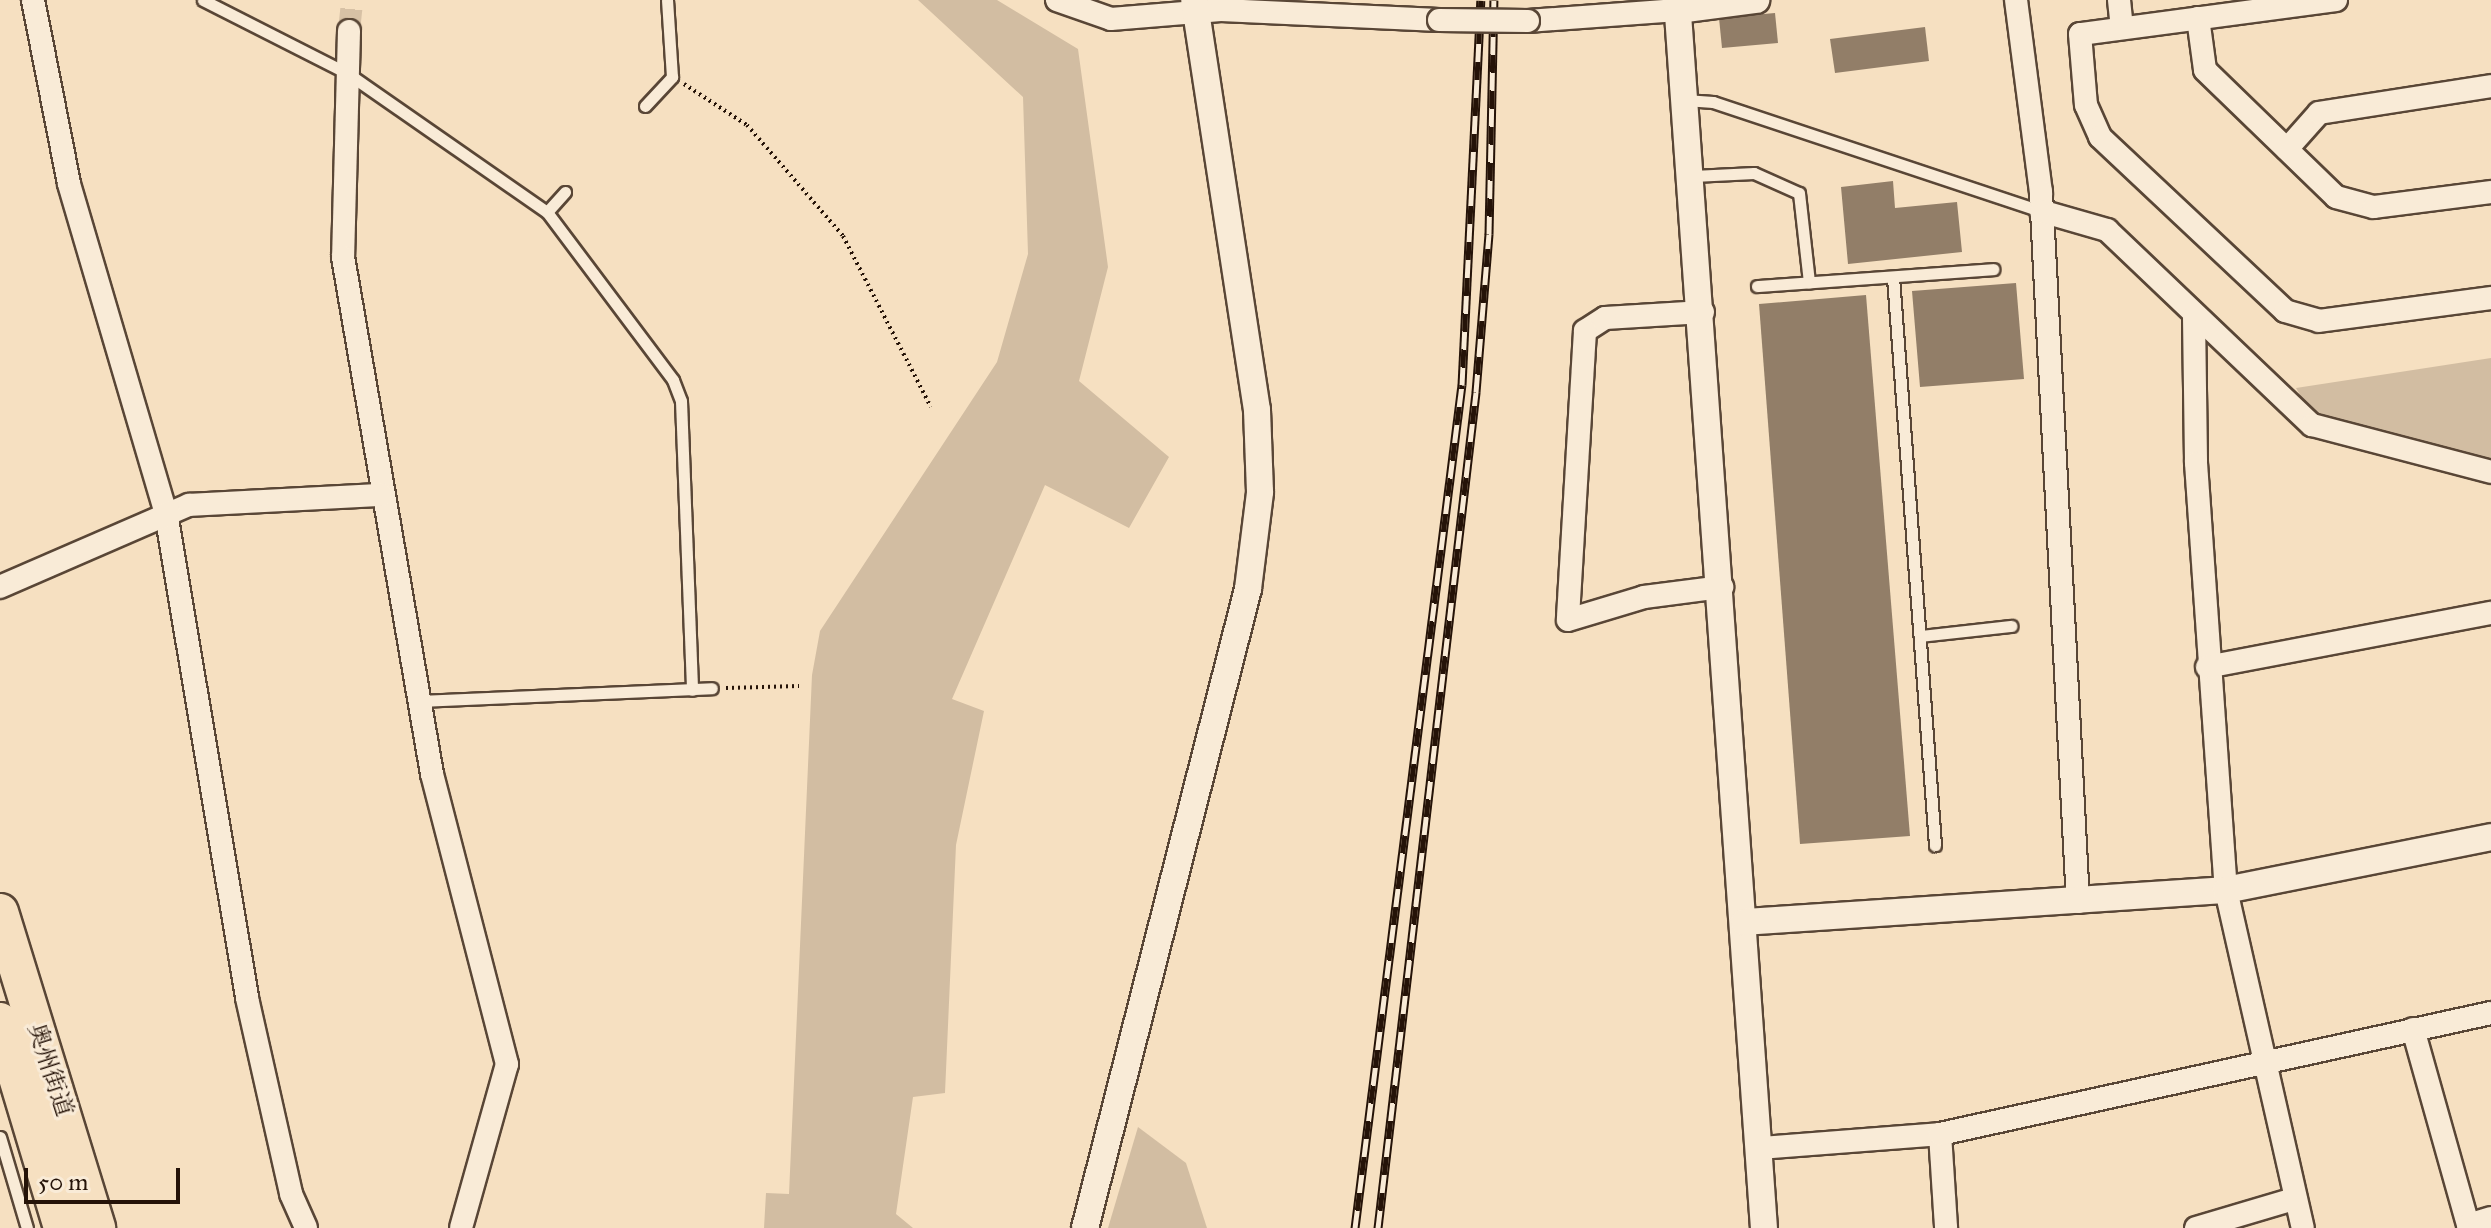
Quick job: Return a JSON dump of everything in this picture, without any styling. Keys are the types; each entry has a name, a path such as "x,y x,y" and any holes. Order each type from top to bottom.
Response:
{"highway":[{"name":"奥州街道","path":"0,912 97,1228"},
{"name":"奥州街道","path":"0,1021 62,1228"}],"street":[{"path":"33,0 69,184 166,513 247,998 291,1194 306,1228"},
{"path":"1057,0 1111,19 1195,6 1439,20 1528,21 1756,0"},
{"path":"2016,0 2041,211 2078,902"},
{"path":"2119,0 2122,28"},
{"path":"2336,0 2080,34 2086,105 2100,137 2285,311 2319,321 2491,298"},
{"path":"1678,5 1703,312 1764,1228"},
{"path":"1085,1228 1248,589 1260,492 1257,410 1195,6"},
{"path":"2198,18 2205,70 2336,197 2374,207 2491,192"},
{"path":"349,31 340,226 418,701 507,1064 461,1228"},
{"path":"2287,149 2319,113 2491,86"},
{"path":"2041,211 2107,230 2194,317 2312,425 2491,472"},
{"path":"1703,312 1605,318 1585,331 1568,620 1644,597 1722,587"},
{"path":"2194,317 2207,667 2226,890 2262,1060 2303,1228"},
{"path":"0,587 189,505 382,495"},
{"path":"2207,667 2491,613"},
{"path":"1744,922 2226,890 2491,837"},
{"path":"1760,1148 1940,1134 2262,1060 2491,1013"},
{"path":"2413,1029 2468,1227 2491,1218"},
{"path":"1940,1134 1946,1228"},
{"path":"2196,1228 2294,1199"}],"lane":[{"path":"203,0 347,73 547,212 673,380 681,401 692,690"},
{"path":"645,106 672,77 667,0"},
{"path":"1685,100 1713,102 2041,211"},
{"path":"1693,176 1754,173 1799,193 1809,282"},
{"path":"547,212 565,192"},
{"path":"1757,286 1993,269"},
{"path":"1893,277 1935,845"},
{"path":"1920,636 2011,626"},
{"path":"418,701 712,688"},
{"path":"0,1137 27,1228"}],"path":[{"path":"672,77 747,125 797,177 843,236 931,407"},
{"path":"712,688 799,686"}],"shaded area":[{"path":"918,0 997,0 1078,49 1108,267 1079,381 1169,457 1129,528 1045,485 952,699 984,711 956,845 945,1093 913,1097 896,1214 913,1228 764,1228 766,1193 789,1194 812,675 820,631 997,362 1028,254 1023,97"},
{"path":"2491,358 2491,461 2393,439 2308,409 2296,388"},
{"path":"1138,1127 1186,1163 1207,1228 1108,1228"}],"building":[{"path":"1775,13 1778,43 1722,48 1719,18"},
{"path":"1925,27 1929,61 1835,73 1830,39"},
{"path":"1893,181 1895,208 1957,202 1962,252 1848,264 1841,187"},
{"path":"2016,283 2024,379 1920,387 1912,291"},
{"path":"1866,295 1910,836 1800,844 1759,304"}],"tunnel":[{"path":"349,31 352,0"}],"railway":[{"path":"1355,1228 1462,385 1481,0"},
{"path":"1378,1228 1476,392 1489,234 1494,0"}]}
